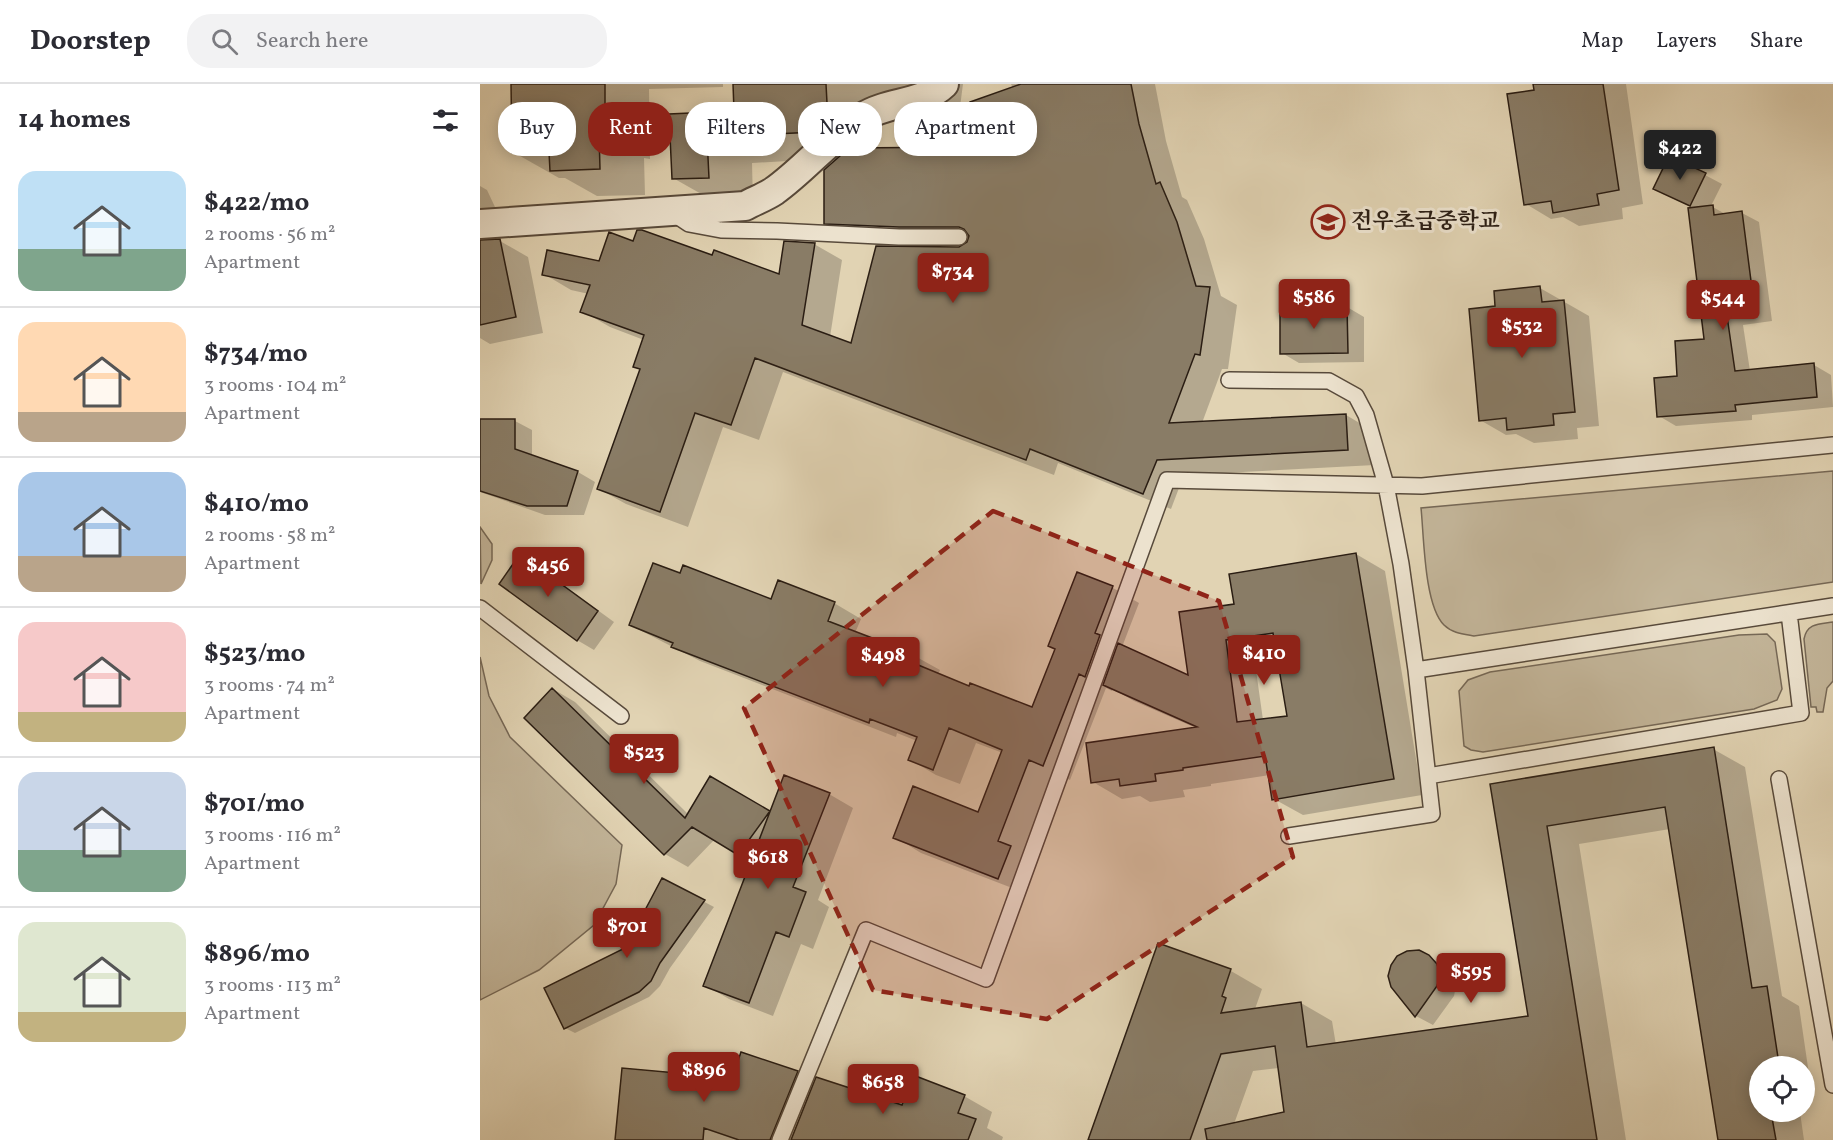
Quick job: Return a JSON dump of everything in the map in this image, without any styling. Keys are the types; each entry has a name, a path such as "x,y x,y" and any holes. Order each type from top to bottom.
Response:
{"street":[{"path":"480,224 745,206 773,192 813,156 864,116 926,96 944,84"}],"lane":[{"path":"668,211 689,224 721,231 959,237"},
{"path":"1228,380 1329,381 1356,396 1366,415 1386,485 1401,564 1416,670 1432,814 1289,836"},
{"path":"780,1140 866,930 986,979 1167,480 1422,486 1833,445"},
{"path":"1416,670 1833,606"},
{"path":"480,608 621,716"},
{"path":"1428,776 1801,713 1789,613"},
{"path":"1779,779 1833,1085"}],"highlighted area":[{"path":"993,511 1219,601 1293,857 1047,1019 873,990 744,708"}],"shaded area":[{"path":"1833,471 1833,582 1474,636 1447,628 1437,615 1432,602 1426,570 1421,508"},
{"path":"480,527 492,544 492,560 481,584"},
{"path":"1833,622 1833,681 1827,688 1823,712 1817,712 1816,707 1811,707 1804,639 1811,627"},
{"path":"1767,634 1775,642 1782,689 1777,700 1754,709 1483,752 1464,746 1459,691 1468,680 1490,672 1739,635"},
{"path":"480,657 489,696 510,737 622,845 616,884 594,925 539,970 480,1000"}],"building":[{"path":"511,84 605,84 605,102 588,102 588,156 600,156 600,169 550,171 549,156 576,156 576,102 511,102"},
{"path":"733,84 826,84 827,102 798,102 798,133 786,133 786,102 734,102"},
{"path":"1021,84 1131,84 1139,124 1156,184 1160,182 1177,222 1196,286 1210,287 1200,355 1195,354 1169,423 1346,414 1348,450 1157,460 1143,494 1030,449 1026,460 755,358 731,425 695,413 660,512 597,489 640,369 633,367 644,335 580,312 590,285 542,275 547,250 599,261 609,232 633,241 637,230 642,230 712,255 714,250 779,274 784,241 815,243 802,325 851,343 876,246 959,247 967,242 969,236 964,229 959,227 824,224 824,170 840,156 882,156 882,148 894,148 894,156 1037,156 1037,102 970,102"},
{"path":"1533,84 1603,84 1619,190 1597,194 1599,205 1553,213 1551,201 1524,205 1507,94 1534,90"},
{"path":"685,113 685,156 708,156 709,178 672,179 673,114"},
{"path":"1669,156 1706,173 1690,206 1653,189"},
{"path":"1713,205 1714,215 1742,211 1755,312 1727,316 1735,371 1814,363 1817,397 1735,405 1736,411 1657,417 1654,378 1677,376 1675,341 1704,339 1688,208"},
{"path":"500,239 516,317 480,325 480,240"},
{"path":"1540,286 1542,302 1564,300 1575,412 1553,414 1554,425 1507,430 1506,418 1479,421 1469,309 1495,306 1494,291"},
{"path":"1280,306 1347,306 1348,353 1280,354"},
{"path":"480,419 515,419 515,449 578,471 567,506 527,506 480,491"},
{"path":"1356,553 1394,779 1272,800 1265,756 1155,774 1156,781 1120,786 1119,779 1091,783 1086,743 1197,727 1103,685 1118,643 1188,675 1179,612 1234,604 1229,574","holes":["1273,633 1287,716 1237,722 1226,640"]},
{"path":"520,554 598,611 577,641 499,584"},
{"path":"653,563 680,573 683,565 771,599 778,580 835,602 828,621 914,654 911,662 969,686 970,683 1032,707 1055,649 1048,646 1077,572 1113,586 1095,633 1100,635 1085,677 1079,674 1043,766 1029,760 998,841 1011,846 998,879 893,838 913,786 978,812 1002,750 949,728 933,770 908,760 917,737 870,719 869,723 671,647 673,643 629,625"},
{"path":"552,688 685,818 710,776 770,811 738,855 692,827 664,855 524,718"},
{"path":"1714,747 1752,988 1767,986 1778,1056 1749,1056 1749,1122 1773,1122 1776,1140 1718,1140 1665,807 1547,826 1597,1140 1207,1140 1205,1129 1284,1112 1275,1046 1221,1054 1190,1140 1088,1140 1158,943 1231,969 1222,996 1226,998 1221,1013 1301,1002 1307,1047 1528,1016 1490,784"},
{"path":"784,775 830,793 793,887 806,892 789,937 776,932 749,1003 703,986"},
{"path":"662,878 705,900 660,963 651,981 639,992 564,1029 544,988 625,948"},
{"path":"1419,950 1429,955 1437,964 1440,975 1437,986 1415,1017 1391,987 1388,976 1397,956 1407,951"},
{"path":"741,1052 798,1071 770,1140 739,1140 704,1128 703,1140 615,1140 622,1068 732,1078"},
{"path":"913,1075 965,1095 958,1113 976,1119 968,1140 791,1140 816,1077 902,1105"}],"place":[{"name":"전우초급중학교","path":"1328,222"}]}
